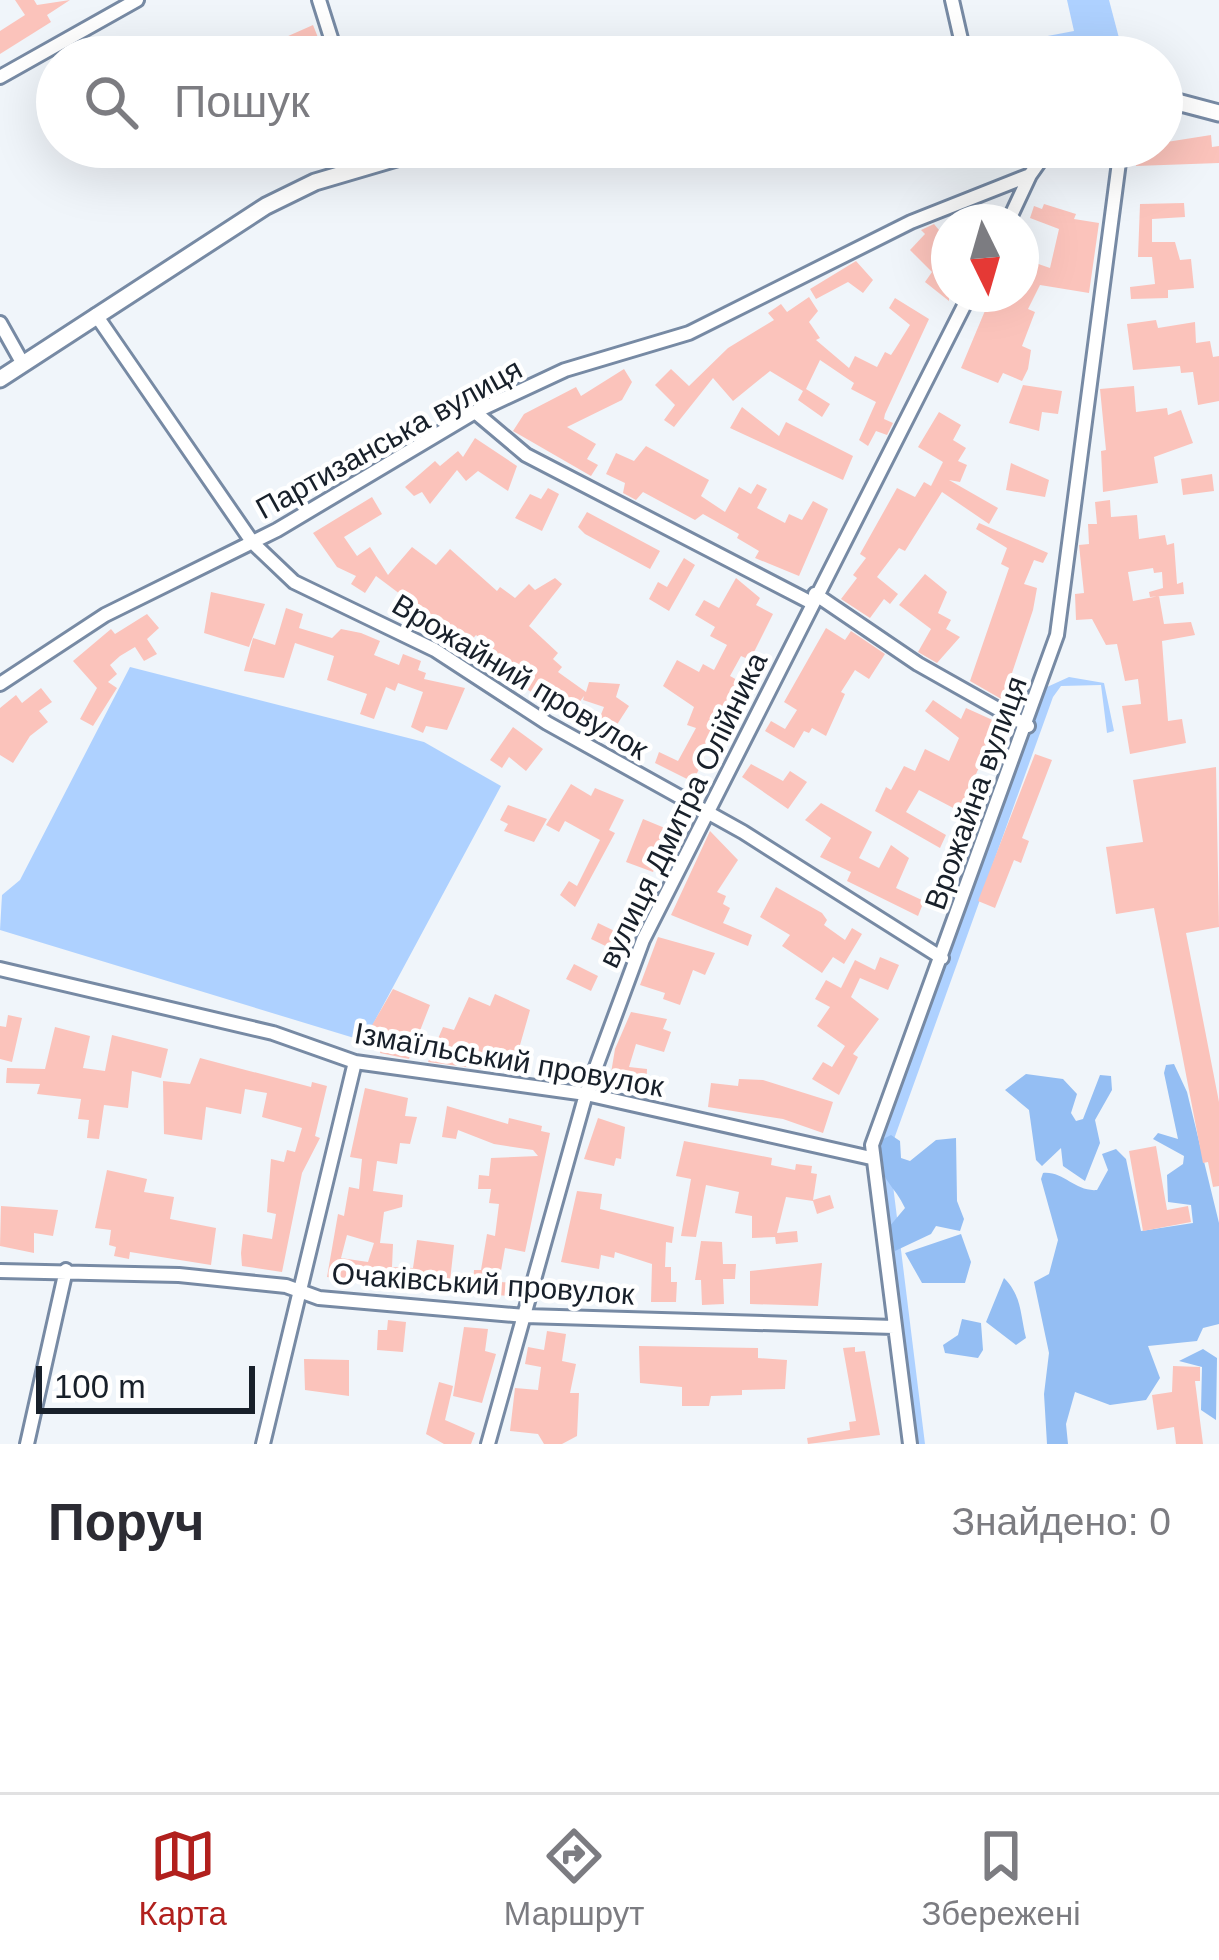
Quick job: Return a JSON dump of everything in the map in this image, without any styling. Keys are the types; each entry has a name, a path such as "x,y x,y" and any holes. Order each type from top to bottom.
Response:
{"street":[{"path":"73,36 137,0"},
{"path":"320,0 331,36"},
{"path":"952,0 960,36"},
{"path":"0,77 36,57"},
{"path":"1183,104 1219,113"},
{"path":"0,380 266,206 315,182 360,168"},
{"name":"Партизанська вулиця","path":"0,683 149,590 253,543 475,412 565,370 689,333 910,222 1030,175 1035,168"},
{"name":"Врожайна вулиця","path":"910,1444 871,1158 1057,634 1118,168"},
{"path":"1016,204 1030,175"},
{"name":"вулиця Дмитра Олійника","path":"488,1444 586,1094 643,940 704,811 961,312"},
{"name":"Врожайний провулок","path":"96,315 253,543 294,582 435,650 547,723 704,811 942,958"},
{"path":"0,323 23,364"},
{"path":"475,412 526,455 812,598 1028,726"},
{"name":"Ізмаїльський провулок","path":"0,969 247,1026 355,1062 586,1094 871,1158"},
{"path":"263,1444 355,1062"},
{"path":"27,1444 66,1270"},
{"name":"Очаківський провулок","path":"0,1271 178,1275 302,1291 319,1298 525,1316 894,1327"}],"shaded area":[{"path":"1067,0 1109,0 1118,36 1048,36 1074,31"},
{"path":"130,667 424,742 501,786 364,1041 0,930 2,895 20,880"},
{"path":"1069,677 1104,683 1114,731 1107,733 1101,685 1061,686 1053,697 889,1153 925,1444 916,1444 878,1147 1047,687"},
{"path":"1174,1064 1187,1092 1219,1223 1219,1324 1203,1328 1197,1341 1148,1346 1160,1378 1146,1400 1110,1405 1075,1392 1066,1424 1068,1444 1047,1444 1044,1394 1049,1353 1034,1282 1049,1274 1058,1240 1043,1173 1097,1190 1108,1170 1102,1154 1116,1149 1126,1159 1141,1231 1193,1223 1191,1205 1168,1202 1167,1175 1183,1164 1184,1156 1153,1139 1158,1133 1178,1139 1164,1073 1166,1065"},
{"path":"1026,1074 1063,1079 1077,1094 1071,1113 1076,1121 1083,1119 1100,1075 1111,1076 1112,1090 1095,1120 1100,1143 1085,1181 1063,1166 1061,1148 1042,1166 1036,1160 1029,1110 1005,1090"},
{"path":"891,1135 900,1141 901,1158 910,1161 936,1140 956,1138 957,1201 964,1219 960,1231 936,1226 931,1234 895,1251 889,1227 905,1208 882,1171 883,1139"},
{"path":"961,1234 971,1262 965,1283 922,1283 905,1253"},
{"path":"1004,1278 1017,1299 1026,1338 1016,1345 986,1322"},
{"path":"962,1319 981,1323 983,1350 978,1358 945,1353 943,1345 958,1335"},
{"path":"1203,1349 1217,1358 1216,1420 1201,1410 1202,1367 1179,1361"}],"building":[{"path":"15,0 34,0 37,5 70,0 47,15 51,22 0,54 0,31 25,15"},
{"path":"313,25 317,36 288,36"},
{"path":"1211,135 1212,147 1219,146 1219,163 1183,164 1183,139"},
{"path":"1184,203 1185,217 1152,219 1152,242 1175,242 1180,260 1191,259 1194,288 1168,290 1168,298 1131,299 1130,287 1155,284 1152,257 1138,257 1140,204"},
{"path":"1044,204 1076,214 1074,219 1099,223 1089,293 1039,287 1039,264 1050,268 1059,229 1039,221"},
{"path":"931,225 931,271 910,250 925,234 921,230"},
{"path":"856,261 873,280 863,293 848,282 816,299 810,289"},
{"path":"809,297 818,311 809,322 820,338 816,340 849,368 855,356 877,367 885,352 891,355 895,349 910,325 889,308 895,298 929,319 885,414 884,419 893,423 887,435 876,431 868,446 859,440 876,402 851,389 854,383 820,360 806,389 830,404 822,417 798,400 803,391 770,371 733,401 713,378 674,427 664,420 675,405 655,385 671,369 689,386 728,348 774,320 768,313 781,304 787,312"},
{"path":"984,312 1035,312 1022,346 1031,350 1022,381 1003,373 998,383 961,368"},
{"path":"1156,320 1158,328 1195,322 1196,343 1210,341 1213,357 1219,356 1219,401 1198,405 1193,372 1181,373 1180,366 1133,370 1127,324"},
{"path":"624,369 632,382 622,400 567,427 596,444 587,459 598,465 591,476 513,431 524,414 576,387 581,396"},
{"path":"1023,385 1062,391 1058,414 1042,412 1039,431 1009,423"},
{"path":"1134,386 1136,412 1167,408 1168,415 1181,410 1193,443 1154,457 1158,483 1103,492 1101,451 1106,450 1100,389"},
{"path":"742,407 779,436 786,422 853,456 843,480 730,428"},
{"path":"939,412 961,425 953,440 966,448 958,461 967,465 960,482 949,480 998,508 989,524 942,492 905,551 899,548 877,577 898,594 890,604 884,599 870,618 841,599 857,578 853,575 866,558 860,554 897,488 915,497 924,482 931,486 943,462 918,447"},
{"path":"475,438 517,466 508,491 478,471 466,481 457,470 430,504 422,492 414,496 405,487 435,461 440,466 458,451 463,457"},
{"path":"646,446 709,480 701,496 725,512 739,487 751,494 757,484 767,489 757,508 785,523 789,514 802,520 813,501 828,509 799,576 755,558 759,551 737,538 739,534 703,514 695,520 643,492 636,500 623,493 625,483 606,474 616,453 634,461"},
{"path":"1011,463 1049,480 1045,497 1006,490"},
{"path":"1212,474 1214,491 1183,495 1181,479"},
{"path":"548,488 559,494 542,531 515,518 530,494 541,499"},
{"path":"372,497 382,514 344,537 357,556 370,547 388,575 412,547 436,565 450,549 497,591 500,587 515,598 529,584 535,590 555,578 562,584 529,626 558,653 553,659 562,667 558,672 586,692 589,682 620,684 616,697 629,706 607,740 594,732 604,707 583,700 584,696 569,716 506,676 512,668 476,635 463,650 407,608 412,603 376,576 365,593 351,584 356,576 337,567 313,533"},
{"path":"1110,500 1111,517 1137,515 1139,539 1165,535 1167,545 1174,543 1177,584 1183,582 1184,594 1159,596 1164,624 1191,622 1195,635 1162,641 1168,721 1182,719 1186,743 1130,754 1122,706 1141,704 1138,679 1125,681 1117,644 1106,645 1092,619 1076,620 1075,594 1084,593 1079,545 1089,544 1088,524 1097,524 1095,502","holes":["1153,568 1154,573 1162,572 1163,588 1149,592 1150,597 1157,596 1133,601 1128,572"]},
{"path":"587,512 660,551 650,569 585,534 578,527"},
{"path":"979,523 1048,553 1043,563 1034,560 1024,584 1037,588 1003,700 970,681 1009,568 1001,564 1007,548 976,529"},
{"path":"684,558 695,565 669,611 649,599 658,582 667,587"},
{"path":"925,574 947,592 938,613 951,620 946,629 960,637 937,663 918,652 931,629 899,605"},
{"path":"736,578 760,598 756,605 773,614 750,660 741,656 730,676 739,681 693,782 655,763 659,752 678,761 696,728 687,725 694,707 663,686 677,660 699,672 703,664 714,670 727,645 710,636 715,627 695,615 704,600 719,608"},
{"path":"211,592 265,604 249,647 204,633"},
{"path":"286,608 303,614 299,628 332,638 341,629 361,633 380,641 374,655 399,665 403,654 421,661 418,670 426,673 424,679 465,688 447,730 426,726 423,733 411,727 423,692 398,683 395,691 386,687 374,719 360,714 367,694 327,680 334,656 295,643 284,678 244,671 253,638 275,645"},
{"path":"147,614 159,628 147,639 157,654 144,661 135,647 120,656 110,665 117,674 108,682 117,688 93,726 80,719 97,688 73,661 111,629 115,634"},
{"path":"826,628 845,640 851,631 885,654 869,679 855,670 841,692 845,694 826,736 812,728 809,733 804,731 794,748 765,731 771,721 785,729 797,710 784,702"},
{"path":"41,688 52,702 39,711 48,722 30,736 13,763 0,755 0,708 16,695 22,703"},
{"path":"933,700 961,719 966,708 997,722 984,750 993,754 988,764 982,761 959,811 919,790 906,812 946,835 940,848 875,811 886,787 891,790 904,766 915,771 925,749 949,761 959,738 925,711"},
{"path":"513,727 543,749 526,771 509,757 502,768 490,760"},
{"path":"1035,754 1052,760 1022,838 1029,841 1021,863 1014,860 995,908 978,901"},
{"path":"751,764 783,781 790,771 807,782 788,809 742,777"},
{"path":"1216,767 1219,927 1186,933 1219,1102 1219,1186 1213,1187 1208,1162 1203,1163 1154,908 1116,914 1106,847 1143,842 1133,780"},
{"path":"571,784 591,796 595,788 624,800 609,830 615,833 575,907 560,895 569,881 577,886 600,840 565,821 559,832 546,825"},
{"path":"821,803 872,832 859,858 879,868 891,845 909,858 896,888 924,901 918,916 847,881 851,872 820,857 831,838 805,820"},
{"path":"508,805 547,819 534,842 504,831 508,824 500,820"},
{"path":"643,819 672,831 653,872 626,862"},
{"path":"710,831 738,860 717,892 726,896 723,904 730,908 723,923 752,935 748,946 671,915"},
{"path":"776,887 822,913 827,920 824,925 845,940 852,928 862,934 844,964 833,957 822,973 782,946 790,935 760,917"},
{"path":"598,923 625,936 618,952 591,939"},
{"path":"658,937 715,953 705,975 693,970 680,1005 663,999 665,993 640,985"},
{"path":"880,957 899,965 888,990 860,978 851,997 879,1019 853,1054 858,1057 839,1095 812,1079 823,1062 832,1067 845,1046 817,1026 830,1007 815,999 826,980 841,988 855,960 875,970"},
{"path":"574,964 598,976 591,991 566,979"},
{"path":"393,989 430,1005 409,1059 380,1053 384,1033 371,1027"},
{"path":"495,994 530,1010 512,1073 428,1062 443,1027 454,1030 469,997 490,1006"},
{"path":"631,1012 667,1019 663,1029 671,1032 664,1052 636,1044 629,1067 647,1069 646,1088 609,1085 615,1049"},
{"path":"8,1015 22,1018 12,1062 0,1059 0,1026 6,1027"},
{"path":"55,1027 90,1036 83,1068 105,1071 112,1035 168,1049 161,1078 132,1071 128,1108 104,1105 99,1139 87,1138 89,1120 78,1119 81,1099 37,1094 40,1084 6,1083 7,1068 45,1069"},
{"path":"200,1058 311,1087 312,1082 327,1086 315,1136 320,1138 302,1173 282,1272 242,1266 243,1234 272,1239 276,1214 267,1212 271,1159 284,1162 287,1150 295,1152 302,1128 262,1117 267,1093 245,1089 241,1114 206,1107 202,1140 164,1134 163,1081 190,1084"},
{"path":"739,1079 763,1080 833,1102 823,1133 783,1119 708,1107 711,1083 738,1086"},
{"path":"365,1088 408,1098 405,1116 417,1117 410,1144 400,1143 397,1164 377,1161 373,1191 403,1195 402,1207 384,1212 380,1243 393,1244 392,1267 413,1268 417,1240 454,1245 449,1290 327,1277 338,1214 344,1216 349,1187 359,1189 362,1159 350,1157","holes":["347,1235 374,1243 368,1262 341,1258"]},
{"path":"447,1106 508,1124 509,1118 542,1126 541,1131 550,1133 525,1252 505,1248 499,1282 518,1283 516,1297 459,1291 460,1280 473,1282 474,1270 481,1270 487,1234 495,1236 499,1204 489,1203 491,1189 478,1189 479,1175 489,1176 491,1158 538,1156 533,1150 494,1144 458,1130 456,1139 442,1137"},
{"path":"598,1118 625,1127 621,1159 616,1158 614,1166 584,1159"},
{"path":"684,1141 772,1158 771,1165 795,1170 796,1164 812,1166 811,1173 817,1174 813,1200 830,1195 834,1208 817,1214 813,1201 786,1197 777,1233 797,1231 798,1242 776,1244 775,1237 752,1238 752,1216 735,1213 739,1192 706,1185 696,1237 681,1236 691,1179 676,1176"},
{"path":"1156,1146 1167,1210 1188,1206 1191,1222 1143,1231 1129,1151"},
{"path":"107,1170 147,1179 144,1192 174,1197 170,1219 216,1228 211,1265 130,1252 129,1259 114,1256 116,1247 109,1245 111,1230 95,1228"},
{"path":"577,1191 602,1194 600,1209 674,1227 672,1243 666,1242 665,1267 671,1267 671,1282 677,1282 676,1302 651,1302 652,1264 615,1252 614,1258 601,1255 599,1269 561,1262"},
{"path":"1,1206 58,1210 53,1236 34,1233 34,1253 0,1246"},
{"path":"701,1241 722,1242 723,1264 736,1264 735,1279 723,1279 724,1304 702,1305 701,1280 695,1280"},
{"path":"822,1263 818,1306 750,1304 750,1271"},
{"path":"555,1285 590,1291 587,1304 552,1298"},
{"path":"388,1320 406,1322 403,1352 377,1350 378,1330 387,1330"},
{"path":"464,1327 488,1329 485,1351 496,1354 482,1403 453,1396"},
{"path":"547,1331 566,1334 562,1361 576,1364 570,1393 579,1393 577,1436 562,1444 544,1444 538,1434 510,1431 515,1388 538,1390 541,1367 525,1364 528,1347 544,1350"},
{"path":"639,1346 758,1348 758,1358 787,1360 785,1389 742,1390 742,1395 711,1396 709,1406 682,1406 682,1387 640,1383"},
{"path":"855,1347 855,1352 865,1351 880,1435 808,1444 807,1438 850,1430 849,1422 856,1421 843,1348"},
{"path":"304,1359 349,1360 349,1396 305,1390"},
{"path":"1173,1366 1200,1367 1200,1381 1195,1381 1203,1444 1176,1444 1174,1427 1157,1430 1152,1395 1172,1392"},
{"path":"439,1382 453,1386 445,1420 475,1433 471,1444 444,1444 426,1434"}]}
